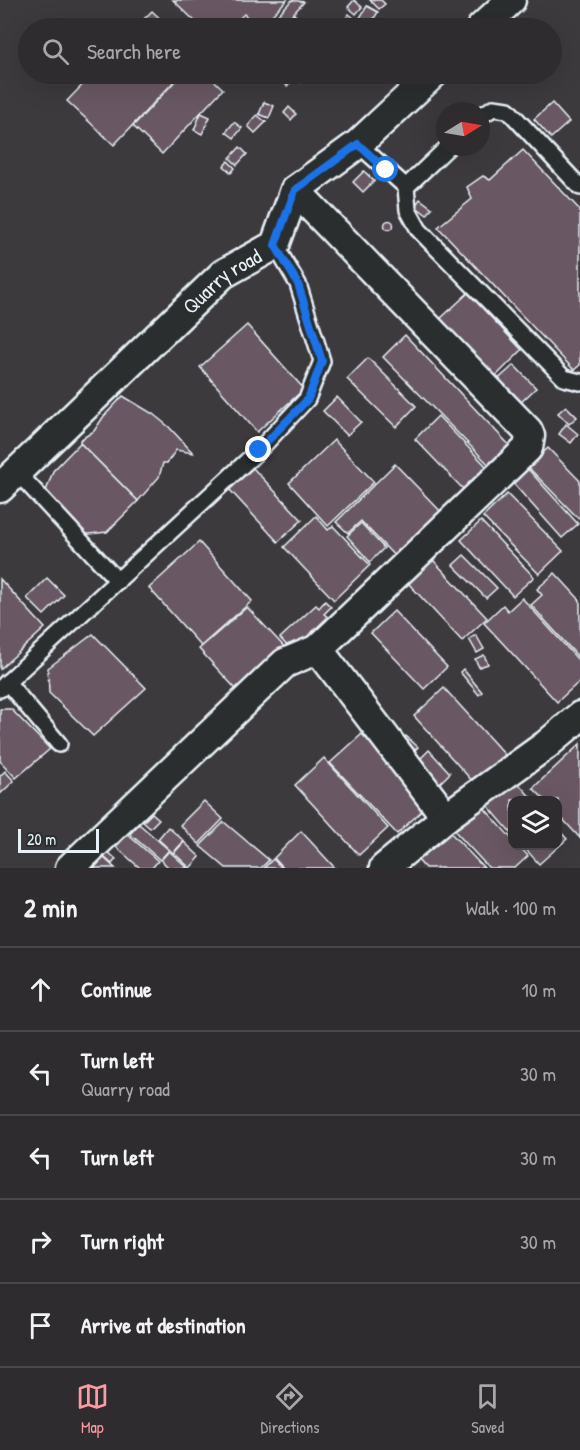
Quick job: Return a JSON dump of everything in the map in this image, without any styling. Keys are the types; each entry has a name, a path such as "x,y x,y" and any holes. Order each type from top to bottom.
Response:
{"street":[{"path":"492,18 512,0"},
{"path":"70,868 285,663 318,649 528,448 530,436 528,431 295,190 358,144 422,84"},
{"name":"Quarry road","path":"8,480 224,274 275,245 295,190"},
{"path":"318,649 446,817"},
{"path":"384,868 446,817 546,745 580,716"}],"lane":[{"path":"490,110 493,108 508,110 580,187"},
{"path":"358,144 406,187 408,210 419,230 564,378 580,382"},
{"path":"406,187 439,156"},
{"path":"58,744 4,685 259,450 308,399 322,361 298,284 275,245"},
{"path":"8,480 118,581"}],"building":[{"path":"173,0 287,0 269,18 248,18 244,14 240,18 192,18"},
{"path":"292,0 304,2 289,18 275,18"},
{"path":"354,0 362,7 356,14 348,7"},
{"path":"370,0 381,0 385,4 379,9"},
{"path":"367,6 378,12 374,18 360,18"},
{"path":"152,11 159,18 145,18"},
{"path":"83,84 172,84 114,145 67,101"},
{"path":"173,84 218,84 223,89 162,154 133,126"},
{"path":"264,102 274,106 269,118 259,114"},
{"path":"552,103 569,122 551,138 534,119"},
{"path":"289,107 296,114 291,120 284,113"},
{"path":"201,113 210,117 202,134 194,130"},
{"path":"257,115 266,122 255,133 248,126"},
{"path":"234,122 242,128 234,138 226,132"},
{"path":"240,147 247,154 237,165 230,158"},
{"path":"523,150 580,210 580,365 574,370 438,227 472,199 467,187 483,176 490,180"},
{"path":"228,161 235,168 231,173 224,166"},
{"path":"364,171 374,181 363,192 353,182"},
{"path":"420,199 432,208 427,215 415,206"},
{"path":"389,221 393,225 389,229 385,225"},
{"path":"468,293 522,350 496,376 440,319"},
{"path":"247,325 304,389 257,432 200,367"},
{"path":"405,335 513,449 493,469 383,357"},
{"path":"368,358 416,406 396,427 347,379"},
{"path":"514,365 536,388 517,406 495,382"},
{"path":"123,396 153,414 169,427 193,453 176,450 167,463 163,463 159,477 138,501 80,443 80,440 94,431 104,416"},
{"path":"337,397 361,422 347,435 323,411"},
{"path":"566,406 577,417 569,424 558,413"},
{"path":"438,416 487,467 463,489 415,439"},
{"path":"566,424 578,434 571,443 559,434"},
{"path":"334,440 374,482 328,526 289,483"},
{"path":"80,443 138,501 107,532 81,535 45,494 53,471"},
{"path":"548,448 580,481 580,517 578,518 528,467"},
{"path":"395,464 447,518 401,563 361,521 348,533 336,522"},
{"path":"252,467 302,520 278,542 229,489"},
{"path":"527,468 578,524 562,538 512,482"},
{"path":"507,494 563,551 539,574 483,517"},
{"path":"316,516 328,530 333,526 370,565 334,600 284,547"},
{"path":"481,521 534,577 513,596 461,540"},
{"path":"361,523 384,548 370,562 347,536"},
{"path":"199,542 252,601 201,646 149,588"},
{"path":"464,555 497,588 486,598 453,565"},
{"path":"433,560 487,618 462,641 408,583"},
{"path":"555,573 580,600 580,659 531,605 542,595 537,589"},
{"path":"47,578 64,595 44,615 27,598"},
{"path":"0,579 45,628 0,669"},
{"path":"522,598 580,662 580,681 557,702 484,623 503,605 508,611"},
{"path":"325,601 331,607 324,614 328,617 292,651 280,638 316,605 319,608"},
{"path":"247,607 290,653 246,700 199,649"},
{"path":"394,611 447,667 424,689 371,633"},
{"path":"93,634 146,688 93,736 49,693 48,668"},
{"path":"476,635 484,649 477,653 469,639"},
{"path":"484,655 488,664 479,667 475,659"},
{"path":"463,669 482,692 479,695 460,672"},
{"path":"444,688 506,756 475,784 414,716"},
{"path":"0,709 11,709 50,749 16,778 0,761"},
{"path":"362,734 428,805 397,834 330,763"},
{"path":"406,736 418,747 410,755 398,744"},
{"path":"580,744 580,838 562,818 562,796 541,796 533,788"},
{"path":"429,750 450,773 439,784 418,761"},
{"path":"324,758 388,828 359,855 295,785"},
{"path":"5,771 14,781 0,794 0,776"},
{"path":"512,776 530,796 508,796 508,829 483,800"},
{"path":"477,800 508,835 508,850 523,850 528,856 515,868 489,868 450,826"},
{"path":"204,801 223,819 199,844 180,825"},
{"path":"152,813 159,819 150,828 143,822"},
{"path":"224,822 269,860 261,868 226,868 200,846"},
{"path":"139,824 169,850 160,860 130,834"},
{"path":"168,827 184,841 173,853 158,839"},
{"path":"448,830 484,868 425,868 417,859"},
{"path":"301,831 335,868 283,868 274,858"},
{"path":"562,833 567,839 562,843"},
{"path":"127,834 158,861 152,868 140,868 116,847"},
{"path":"184,842 200,857 190,868 174,853"},
{"path":"527,850 555,850 539,864"},
{"path":"169,851 188,868 169,868 161,860"},
{"path":"108,852 116,859 112,864 104,857"},
{"path":"104,858 115,868 94,868"},
{"path":"273,859 282,868 264,868"}],"route":[{"path":"259,450 308,399 322,361 298,284 275,245 295,190 358,144 386,170"}]}
